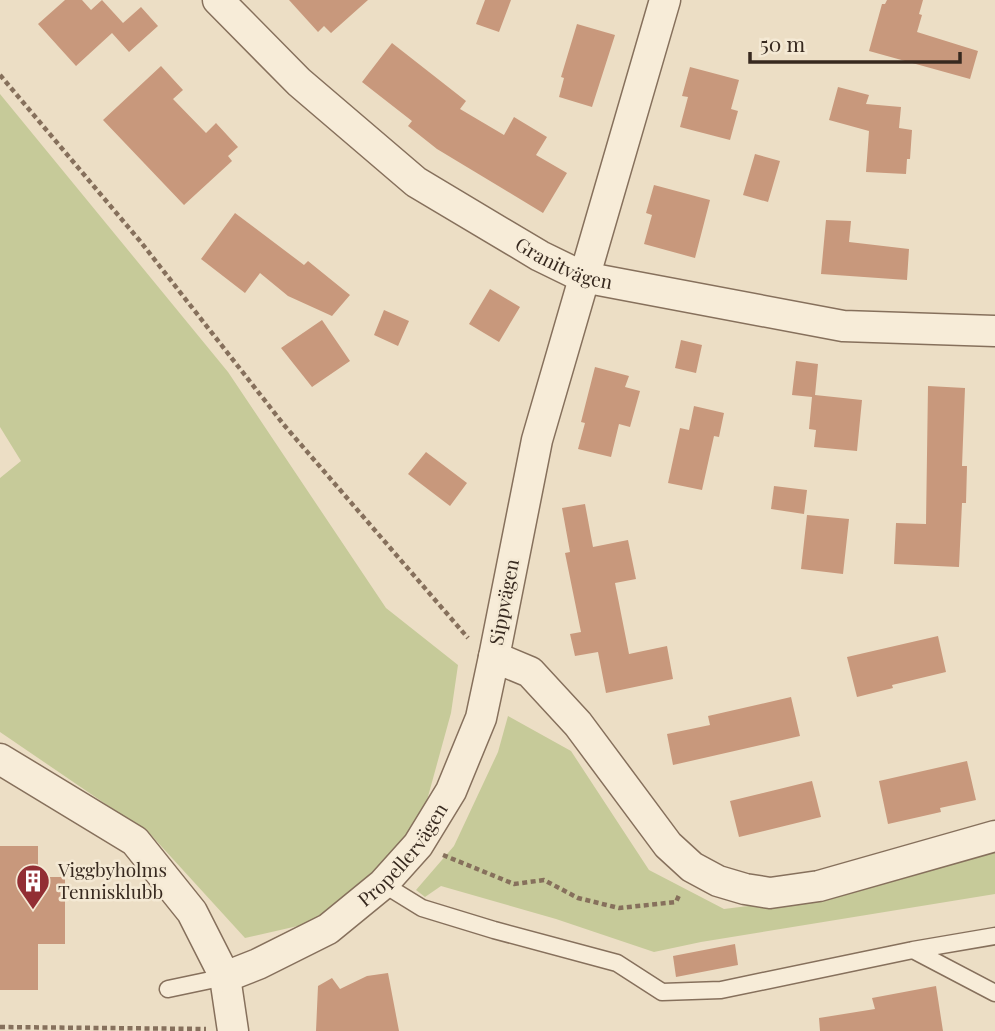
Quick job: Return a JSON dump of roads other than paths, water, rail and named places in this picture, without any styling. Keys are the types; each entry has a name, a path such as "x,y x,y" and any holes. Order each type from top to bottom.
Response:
{"street":[{"name":"Granitvägen","path":"218,0 299,82 415,182 540,256 583,277 843,326 995,331"},
{"name":"Sippvägen","path":"665,0 537,440 494,657 530,672 578,724 657,832 692,867 718,881 745,889 770,892 819,886 995,836"},
{"name":"Propellervägen","path":"211,980 276,956 328,929 383,884 418,845 451,791 481,718 494,657"},
{"path":"0,759 135,841 192,912 211,980 233,1031"}],"lane":[{"path":"383,884 422,908 617,963 662,992 721,989 995,936"},
{"path":"913,950 995,993"},
{"path":"167,989 211,980"}],"place":[{"name":"Viggbyholms Tennisklubb","path":"33,911"}]}
